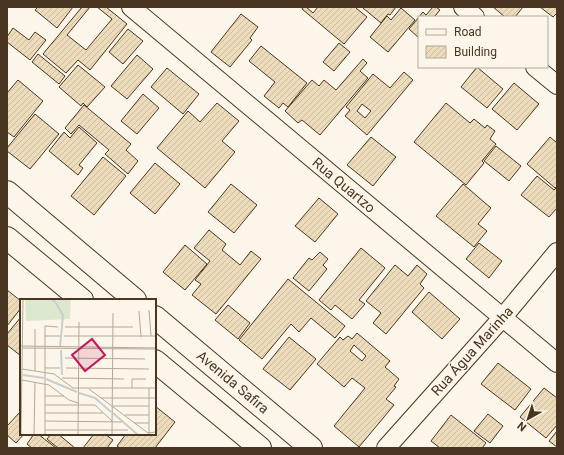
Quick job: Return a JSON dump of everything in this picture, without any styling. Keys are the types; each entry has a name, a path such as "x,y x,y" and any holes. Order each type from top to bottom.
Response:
{"street":[{"name":"Rua Quartzo","path":"131,7 557,363"},
{"path":"463,7 474,16"},
{"path":"536,68 557,85"},
{"path":"7,192 134,299"},
{"path":"7,238 81,299"},
{"name":"Rua Água Marinha","path":"386,448 503,317 557,252"},
{"name":"Avenida Safira","path":"156,318 311,448"},
{"path":"156,362 260,448"}],"building":[{"path":"38,7 73,7 57,28 35,10"},
{"path":"82,7 90,7 67,35 86,50 112,19 97,7 106,7 127,24 90,70 78,60 66,73 43,54"},
{"path":"303,7 306,7 313,13 318,7 357,7 356,8 367,17 344,44 302,9"},
{"path":"396,7 381,23 363,8"},
{"path":"433,7 440,10 435,16 420,16 423,12 426,15"},
{"path":"493,7 523,7 516,16 504,16"},
{"path":"540,7 557,7 557,13 553,17"},
{"path":"401,8 415,20 388,52 370,37 387,16 391,20"},
{"path":"241,14 258,27 250,38 252,40 230,67 211,52"},
{"path":"418,18 418,37 409,29"},
{"path":"13,28 29,40 35,32 46,40 30,60 7,42 7,37"},
{"path":"128,29 143,41 123,64 109,52"},
{"path":"339,43 350,52 334,71 323,62"},
{"path":"261,46 307,83 288,107 283,103 279,108 264,96 275,82 249,61"},
{"path":"38,54 65,76 59,84 32,62"},
{"path":"137,55 153,69 127,99 111,86"},
{"path":"363,59 367,63 360,71 368,78 320,135 302,120 298,123 285,111 312,80 319,86 324,80 336,90"},
{"path":"78,65 105,87 87,107 83,103 81,106 59,87"},
{"path":"167,68 199,94 183,114 151,87"},
{"path":"476,68 478,68 503,89 487,108 461,87"},
{"path":"404,72 413,80 367,135 345,116 350,110 346,107 373,74 390,88","holes":["362,104 371,111 365,118 357,111"]},
{"path":"18,80 43,101 14,137 7,132 7,93"},
{"path":"514,83 539,104 517,130 492,109"},
{"path":"143,94 159,108 137,134 121,121"},
{"path":"217,103 239,121 222,141 235,152 205,188 157,148 188,111 200,122"},
{"path":"446,103 470,123 474,119 485,128 487,125 495,131 490,139 496,144 482,161 484,163 466,185 414,142"},
{"path":"84,105 131,144 126,150 138,161 128,174 105,154 109,150 79,125 71,134 65,128"},
{"path":"35,114 59,134 30,169 7,151 7,148"},
{"path":"79,127 97,143 79,165 83,168 78,175 49,151 64,132 70,138"},
{"path":"371,137 396,157 373,186 347,165"},
{"path":"550,137 557,143 557,186 555,188 527,164"},
{"path":"496,146 521,166 509,181 484,161"},
{"path":"103,157 126,176 94,215 71,196"},
{"path":"155,163 180,184 155,214 130,193"},
{"path":"537,176 554,190 557,187 557,208 549,217 521,195"},
{"path":"231,184 257,205 234,233 208,212"},
{"path":"463,184 491,208 478,224 487,231 474,247 436,216"},
{"path":"319,198 338,214 315,242 295,226"},
{"path":"209,230 226,244 222,250 240,265 251,251 261,259 216,314 192,295 201,284 195,280 210,261 194,248"},
{"path":"479,243 502,261 489,278 466,259"},
{"path":"185,245 207,264 185,290 163,272"},
{"path":"361,248 385,268 359,300 365,304 352,319 335,305 331,310 319,300"},
{"path":"320,252 328,259 323,265 327,269 309,291 293,278 309,258 312,260"},
{"path":"395,265 408,276 417,265 427,274 420,284 424,288 386,334 373,323 381,313 366,301"},
{"path":"288,279 345,326 335,338 311,318 299,332 291,324 262,359 239,340"},
{"path":"7,290 20,300 20,309 7,326"},
{"path":"429,292 460,319 442,339 412,312"},
{"path":"228,305 250,323 238,339 215,320"},
{"path":"20,318 20,355 7,345 7,334"},
{"path":"357,333 390,361 385,367 399,379 394,386 396,387 386,399 394,405 359,447 334,426 365,388 352,378 344,387 317,364 340,337 343,340 348,336 352,339","holes":["354,345 366,356 362,361 350,351"]},
{"path":"289,337 316,359 290,390 263,369"},
{"path":"498,363 531,389 515,410 481,384"},
{"path":"544,388 557,398 557,425 546,438 520,417"},
{"path":"156,407 175,422 155,448 120,448 117,446 125,435 156,435"},
{"path":"20,412 20,435 23,435 16,443 7,435 7,426"},
{"path":"488,414 503,426 490,443 474,431"},
{"path":"451,415 486,443 482,448 440,448 431,441"},
{"path":"557,431 557,447 549,441"},
{"path":"33,435 39,435 56,448 32,448 27,444"},
{"path":"50,435 59,435 75,448 58,448 47,439"},
{"path":"93,435 106,435 113,440 107,448 83,448"}]}
